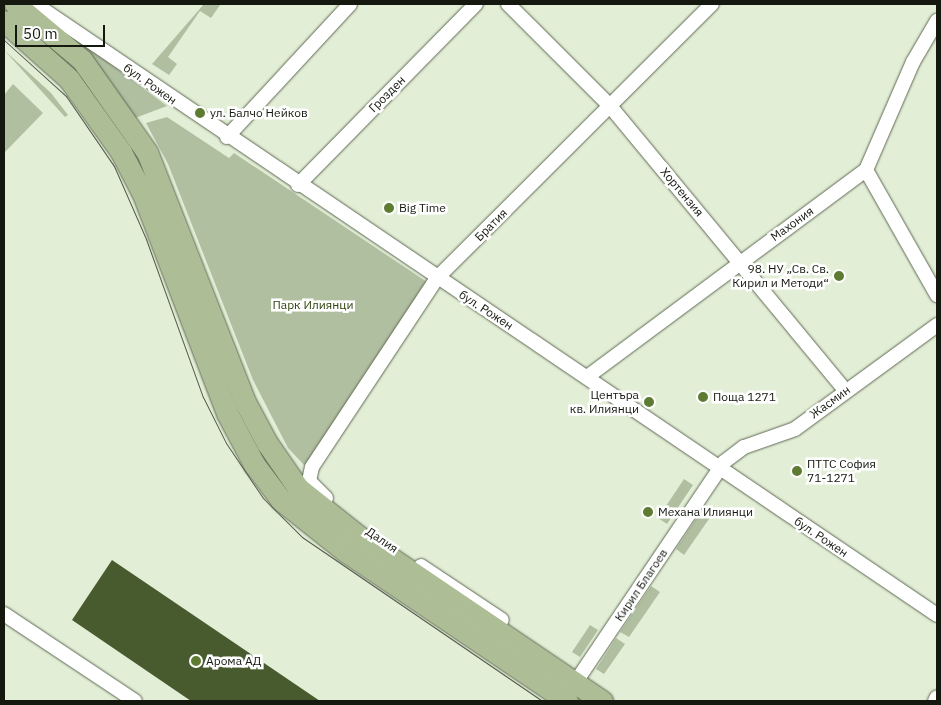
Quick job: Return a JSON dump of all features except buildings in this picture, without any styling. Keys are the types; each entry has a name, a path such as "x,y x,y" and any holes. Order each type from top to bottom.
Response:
{"main road":[{"path":"15,4 82,60 147,152 245,402 285,470 331,517 462,600 568,696"},
{"path":"4,21 69,79 121,152 143,194 227,413 270,486 323,536 568,696 602,701"}],"street":[{"name":"бул. Рожен","path":"35,4 227,137 587,377 937,615"},
{"path":"227,137 350,4"},
{"name":"Грозден","path":"298,185 476,4"},
{"name":"Хортензия","path":"508,4 610,106 846,391"},
{"name":"Братия","path":"308,476 438,278 712,4"},
{"name":"Махония","path":"587,377 866,170 914,62 937,21"},
{"path":"866,170 937,295"},
{"name":"Жасмин","path":"719,468 732,454 795,429 937,325"},
{"name":"Кирил Благоев","path":"568,696 719,468"},
{"name":"Далия","path":"308,476 313,487 353,520 462,600 502,620"},
{"path":"4,614 135,701"},
{"path":"935,701 937,697"}],"green space":[{"path":"204,4 220,5 211,18 200,11 168,57 177,64 169,75 152,64"},
{"path":"51,20 167,106 135,118"},
{"path":"4,50 51,93 68,115 65,117"},
{"path":"13,84 43,113 4,153 4,95"},
{"name":"Парк Илиянци","path":"167,117 229,158 234,153 427,282 306,467 288,448 253,380 168,164 146,123"},
{"path":"684,479 693,485 667,524 658,518"},
{"path":"702,510 711,516 684,555 676,549"},
{"path":"651,586 660,592 629,637 620,632"},
{"path":"590,625 598,630 580,657 572,652"},
{"path":"616,638 625,644 604,674 596,669"}],"tram line":[{"path":"4,40 66,96 114,166 146,239 203,397 226,443 263,498 302,537 542,701"}],"place":[{"name":"ул. Балчо Нейков","path":"200,113"},
{"name":"Big Time","path":"389,208"},
{"name":"98. НУ „Св. Св. Кирил и Методи“","path":"839,276"},
{"name":"Поща 1271","path":"703,397"},
{"name":"Центъра кв. Илиянци","path":"649,402"},
{"name":"ПТТС София 71-1271","path":"797,471"},
{"name":"Механа Илиянци","path":"648,512"},
{"name":"Арома АД","path":"196,661"}]}
